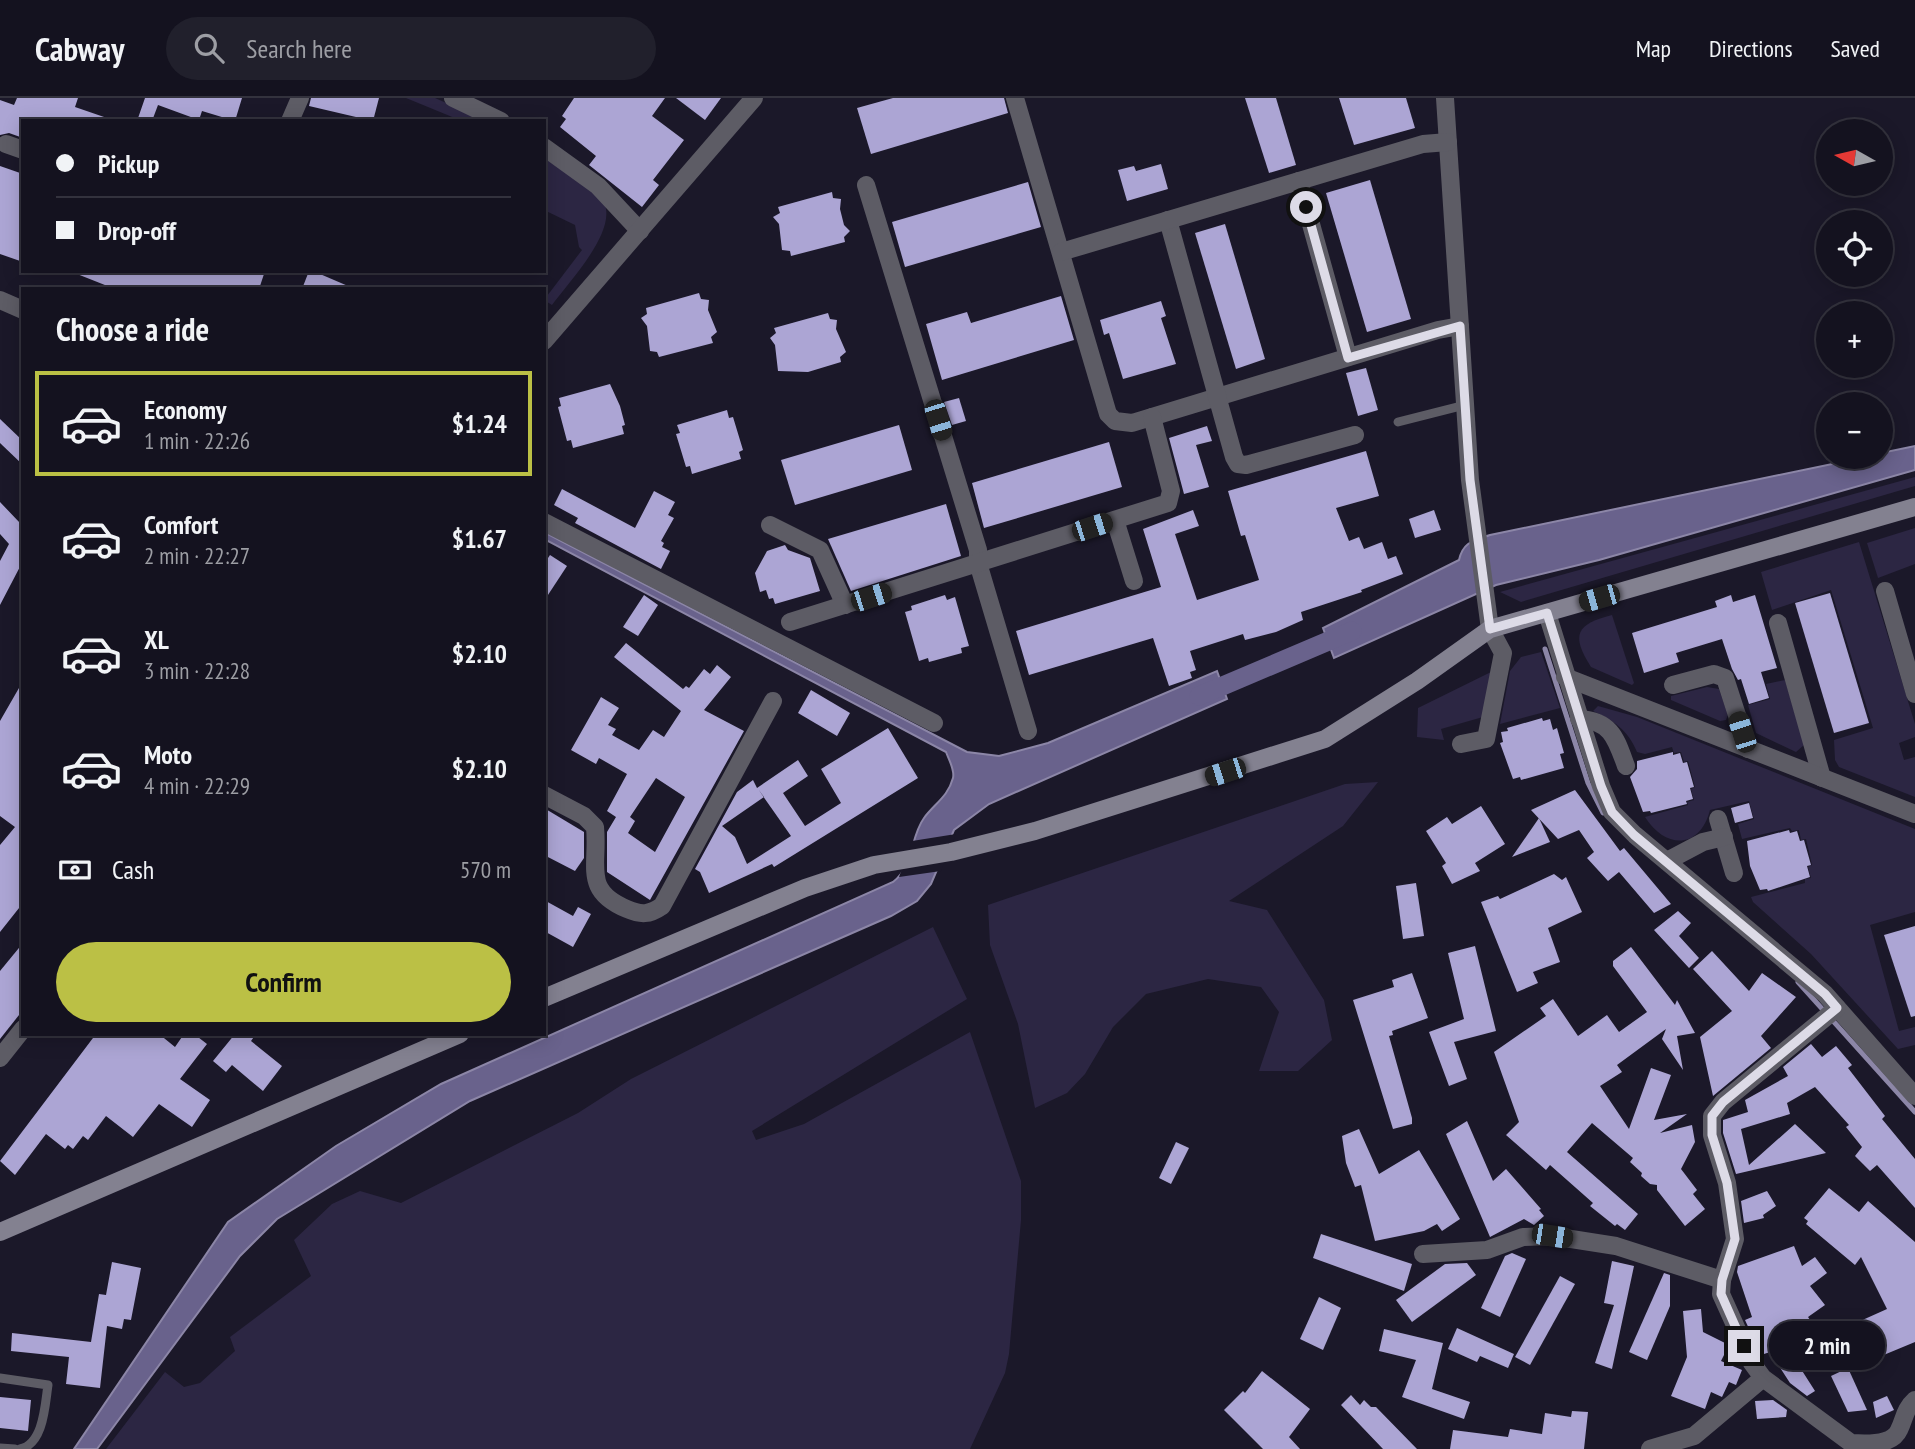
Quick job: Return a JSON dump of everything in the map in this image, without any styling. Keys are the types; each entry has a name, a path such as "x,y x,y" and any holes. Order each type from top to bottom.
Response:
{"main road":[{"path":"546,997 805,888 874,865 951,852 1087,816 1325,739 1417,681 1490,629 1915,508"},
{"path":"0,1232 455,1036"}],"street":[{"path":"291,119 300,98"},
{"path":"453,98 484,104 499,119"},
{"path":"546,339 754,98"},
{"path":"1015,98 1108,414 1124,423 1460,326"},
{"path":"1445,98 1470,480 1490,629 1503,653 1486,739 1461,744"},
{"path":"1060,252 1423,145 1448,142"},
{"path":"546,148 598,186 640,231"},
{"path":"1299,181 1348,358"},
{"path":"866,185 978,550 978,563 1028,730"},
{"path":"1168,220 1238,464 1247,465 1355,435"},
{"path":"0,300 21,309"},
{"path":"790,622 1168,503 1171,498 1152,417"},
{"path":"1115,520 1134,581"},
{"path":"546,523 934,723"},
{"path":"770,525 820,550 845,605"},
{"path":"1885,591 1915,694"},
{"path":"1547,613 1565,677 1612,812 1634,835 1825,994 1915,1096"},
{"path":"1778,623 1822,778"},
{"path":"1672,685 1714,674 1725,678 1748,749"},
{"path":"1565,677 1915,814"},
{"path":"546,795 584,816 594,827 597,886 604,897 637,913 651,914 662,906 773,701"},
{"path":"1579,719 1603,724 1616,739 1626,766"},
{"path":"1718,819 1734,873"},
{"path":"1667,861 1703,842 1724,837"},
{"path":"1837,1008 1723,1102 1712,1116 1712,1135 1727,1183 1735,1239 1722,1280 1721,1294 1727,1312 1763,1378 1851,1443 1866,1444 1893,1438 1899,1430 1904,1411 1915,1400"},
{"path":"0,1058 21,1032"},
{"path":"1423,1254 1487,1250 1523,1237 1552,1236 1616,1246 1722,1280"},
{"path":"1650,1449 1694,1436 1763,1378"}],"lane":[{"path":"1398,422 1465,405"},
{"path":"0,1378 48,1385 36,1438 27,1448 0,1448"}],"shaded area":[{"path":"406,98 435,98 482,119 457,119"},
{"path":"546,159 595,193 605,205 606,217 597,244 552,305 546,301 546,297 582,250 575,225 546,211"},
{"path":"1915,446 1915,470 1599,560 1496,585 1334,658 1323,628 1459,560 1466,546 1490,535 1816,467 1893,469 1893,451"},
{"path":"1915,477 1915,486 1521,602 1500,592"},
{"path":"1915,528 1915,564 1878,578 1867,543"},
{"path":"546,533 967,752 999,756 1048,743 1217,671 1227,699 989,804 954,830 931,884 917,901 891,916 470,1101 277,1219 240,1256 97,1449 74,1449 228,1222 336,1146 441,1084 893,882 905,868 920,826 951,785 953,772 946,752 546,540"},
{"path":"1859,542 1915,724 1915,737 1899,743 1904,760 1915,757 1915,797 1839,767 1835,760 1834,740 1873,728 1831,590 1772,610 1761,572"},
{"path":"1612,615 1634,683 1632,685 1591,667 1580,646 1580,632 1584,627"},
{"path":"1541,652 1560,708 1500,724 1510,671 1521,657"},
{"path":"1491,672 1483,717 1441,729 1444,740 1417,737 1418,708"},
{"path":"1785,680 1804,745 1796,752 1756,733 1748,705 1770,699 1766,684"},
{"path":"1707,687 1719,689 1728,715 1726,720 1720,721 1671,700 1671,696"},
{"path":"1598,706 1637,717 1915,829 1915,912 1870,925 1899,1031 1915,1027 1915,1045 1898,1049 1811,954 1753,902 1751,897 1805,883 1805,879 1811,878 1808,867 1812,865 1806,839 1801,840 1799,830 1792,831 1790,828 1742,839 1738,824 1754,819 1749,801 1710,810 1699,832 1691,838 1672,840 1663,835 1653,828 1645,817 1688,805 1687,802 1694,800 1691,789 1695,787 1688,761 1684,762 1681,752 1674,753 1672,747 1645,754 1637,752 1619,727 1593,711"},
{"path":"1378,782 1343,826 1229,901 1267,910 1324,1000 1332,1040 1298,1071 1259,1071 1279,1012 1261,987 1208,979 1146,994 1113,1027 1085,1074 1067,1093 1035,1108 1018,1024 990,945 988,905 1345,784"},
{"path":"933,927 967,999 752,1131 756,1140 804,1124 970,1032 1021,1181 1021,1220 1005,1373 970,1449 106,1449 165,1372 184,1387 200,1383 235,1351 230,1337 311,1276 294,1240 332,1204 360,1191 401,1203 578,1113 631,1079"}],"pier":[{"path":"956,834 941,871 899,877 912,841"}],"building":[{"path":"17,98 78,98 75,107 107,119 21,119 21,137 9,133 0,135 0,100 14,105"},
{"path":"145,98 242,98 236,119 202,111 199,119 196,119 158,105 153,119 138,119"},
{"path":"311,98 379,98 374,119 309,106"},
{"path":"574,98 665,98 652,116 684,140 653,180 659,185 642,207 589,165 596,156 560,127 566,119 562,116"},
{"path":"676,98 721,98 705,120"},
{"path":"893,98 1004,98 1008,113 871,154 857,108"},
{"path":"1245,98 1276,98 1296,165 1269,173"},
{"path":"1339,98 1406,98 1415,128 1354,145"},
{"path":"1161,164 1168,189 1127,201 1118,170 1134,166 1136,171"},
{"path":"0,166 21,173 21,261 0,254"},
{"path":"1370,180 1411,319 1367,332 1326,193"},
{"path":"1028,182 1041,227 905,267 892,222"},
{"path":"832,192 833,198 841,199 840,209 844,225 850,231 844,237 845,242 791,256 790,251 782,250 779,224 773,217 780,213 778,207"},
{"path":"1225,224 1265,359 1236,369 1195,233"},
{"path":"75,273 264,273 260,287 110,287"},
{"path":"308,273 318,273 350,287 303,287"},
{"path":"699,293 701,299 709,300 708,310 717,332 711,337 713,343 659,357 657,352 650,351 647,326 641,318 647,314 646,308"},
{"path":"1061,296 1074,340 942,380 926,324 967,312 971,323"},
{"path":"1161,301 1166,316 1161,318 1176,364 1123,379 1109,333 1104,335 1100,320"},
{"path":"828,313 830,319 837,320 836,329 846,352 840,357 841,362 808,372 778,371 775,345 770,338 776,333 774,328"},
{"path":"1366,368 1378,410 1358,416 1346,373"},
{"path":"610,384 620,406 625,425 622,426 624,434 573,448 571,440 567,441 558,407 561,406 559,398"},
{"path":"959,398 966,421 952,425 944,402"},
{"path":"727,410 729,418 733,417 743,450 739,452 741,459 692,474 690,466 686,467 676,434 680,433 677,425"},
{"path":"0,419 21,439 21,463 0,443"},
{"path":"899,425 912,470 795,505 781,460"},
{"path":"1207,426 1212,441 1196,445 1209,487 1184,494 1169,438"},
{"path":"1109,442 1122,487 984,528 972,483"},
{"path":"1366,451 1379,496 1336,508 1349,541 1359,537 1364,549 1382,542 1388,559 1396,556 1403,574 1361,590 1362,592 1301,612 1303,620 1276,632 1245,640 1243,634 1190,651 1196,670 1190,672 1192,678 1169,686 1153,638 1029,675 1016,631 1161,587 1143,529 1193,510 1199,526 1175,534 1197,600 1259,580 1245,535 1241,536 1228,491"},
{"path":"562,489 635,528 654,491 675,502 668,515 674,518 661,541 664,543 662,547 670,551 661,569 575,523 578,518 554,505"},
{"path":"0,502 20,523 21,521 21,565 0,605 0,561 9,544 0,534"},
{"path":"946,504 961,556 851,591 828,539"},
{"path":"1434,510 1441,530 1415,538 1409,519"},
{"path":"785,545 788,550 810,558 820,591 775,604 773,598 769,599 766,590 760,592 755,573 767,551"},
{"path":"550,555 567,566 546,598 546,561"},
{"path":"1830,593 1869,723 1834,733 1795,603"},
{"path":"644,595 658,605 638,636 623,627"},
{"path":"945,595 947,600 955,597 969,646 961,648 962,653 929,662 928,658 919,661 905,612 912,610 911,606"},
{"path":"1731,595 1733,602 1755,595 1777,668 1761,672 1769,698 1749,704 1741,679 1738,680 1732,669 1722,639 1676,653 1679,662 1644,673 1632,633 1717,607 1715,601"},
{"path":"626,643 683,689 686,686 689,688 704,669 710,674 717,665 731,677 704,710 744,731 650,900 607,872 607,832 616,817 607,811 627,774 599,758 596,764 571,750 601,697 619,708 608,725 616,729 612,735 639,750 653,730 664,737 681,711 614,657","holes":["656,778 685,797 655,852 628,833 635,821 630,817"]},
{"path":"21,684 21,906 0,932 0,845 15,827 0,816 0,721"},
{"path":"811,690 850,713 837,736 798,713"},
{"path":"1542,718 1543,721 1550,719 1553,730 1557,728 1564,753 1560,754 1564,768 1521,780 1520,777 1513,779 1500,743 1503,742 1501,732"},
{"path":"888,728 918,778 774,867 772,864 709,893 700,872 695,869 737,792 753,780 757,788 798,760 808,776 783,793 805,826 841,803 821,769","holes":["764,797 791,836 747,864 735,837 722,826"]},
{"path":"1673,752 1673,755 1680,753 1683,763 1687,762 1694,787 1690,788 1693,799 1686,801 1687,804 1651,813 1643,812 1630,777 1637,769 1637,761"},
{"path":"1575,790 1620,851 1624,848 1671,904 1654,913 1619,872 1608,881 1587,858 1594,852 1579,830 1558,839 1531,810"},
{"path":"1749,803 1753,818 1735,823 1731,808"},
{"path":"1481,806 1505,844 1475,863 1480,871 1452,884 1442,866 1446,863 1426,831 1447,817 1452,824"},
{"path":"546,809 584,832 584,858 575,871 546,856"},
{"path":"1539,818 1550,842 1512,857"},
{"path":"1789,830 1790,833 1797,831 1800,841 1804,840 1811,865 1807,866 1810,877 1768,891 1760,890 1750,866 1747,841"},
{"path":"1554,874 1562,880 1566,877 1582,912 1548,928 1560,962 1533,972 1538,983 1517,992 1481,902 1498,896 1500,899"},
{"path":"1416,883 1424,936 1403,939 1396,886"},
{"path":"546,901 573,916 578,907 591,914 573,947 546,932"},
{"path":"1678,911 1691,923 1679,936 1699,958 1689,968 1654,930"},
{"path":"1915,926 1915,1016 1911,1017 1884,935"},
{"path":"21,945 21,1013 0,1039 0,971"},
{"path":"1475,946 1496,1031 1454,1042 1467,1079 1449,1086 1429,1032 1464,1019 1448,953"},
{"path":"1631,947 1675,1005 1677,1000 1695,1033 1677,1036 1683,1070 1662,1039 1666,1029 1617,1065 1622,1072 1600,1086 1629,1129 1651,1068 1671,1075 1654,1120 1687,1114 1660,1133 1692,1125 1695,1142 1681,1169 1697,1190 1693,1194 1705,1209 1685,1226 1657,1190 1657,1185 1650,1184 1630,1162 1633,1158 1592,1123 1567,1152 1638,1214 1625,1230 1617,1224 1615,1226 1590,1206 1593,1203 1550,1165 1546,1170 1506,1135 1519,1122 1494,1052 1546,1016 1540,1008 1553,999 1578,1036 1607,1015 1619,1032 1647,1012 1613,966 1613,961"},
{"path":"1712,951 1749,991 1762,973 1796,997 1761,1036 1771,1048 1713,1096 1700,1037 1732,1011 1693,969"},
{"path":"1412,973 1428,1018 1392,1031 1393,1035 1389,1036 1412,1118 1412,1124 1393,1129 1353,1000 1394,987 1392,980"},
{"path":"94,1036 161,1036 175,1047 183,1036 197,1036 207,1044 180,1079 210,1100 192,1127 159,1104 133,1137 106,1116 88,1140 83,1136 73,1149 68,1145 65,1149 46,1134 15,1175 0,1161"},
{"path":"233,1036 255,1036 251,1041 282,1066 263,1091 232,1065 226,1072 213,1061"},
{"path":"1811,1044 1822,1057 1836,1046 1852,1065 1848,1068 1885,1116 1882,1119 1915,1159 1915,1208 1877,1165 1870,1171 1855,1156 1862,1147 1846,1127 1849,1125 1815,1087 1787,1103 1790,1114 1741,1129 1749,1165 1795,1124 1826,1153 1736,1174 1723,1133 1723,1120 1748,1112 1745,1100 1788,1076 1783,1067"},
{"path":"1467,1121 1493,1181 1506,1169 1541,1209 1539,1210 1544,1216 1534,1225 1524,1219 1490,1237 1446,1134"},
{"path":"1359,1129 1379,1174 1419,1150 1460,1219 1442,1231 1437,1224 1424,1231 1375,1241 1361,1185 1355,1187 1346,1163 1342,1136"},
{"path":"1176,1142 1189,1148 1171,1184 1159,1178"},
{"path":"1829,1188 1859,1212 1868,1201 1915,1242 1915,1342 1874,1359 1858,1322 1887,1309 1861,1257 1855,1265 1806,1224 1808,1221 1804,1218"},
{"path":"1767,1191 1776,1206 1763,1215 1764,1218 1744,1223 1741,1201"},
{"path":"1321,1234 1412,1264 1404,1291 1313,1258"},
{"path":"1794,1246 1802,1266 1815,1257 1827,1273 1810,1286 1825,1305 1808,1317 1814,1326 1785,1344 1815,1391 1807,1396 1790,1383 1770,1352 1761,1355 1745,1320 1752,1317 1737,1272 1738,1266"},
{"path":"1512,1253 1526,1259 1500,1317 1481,1308 1505,1256"},
{"path":"1612,1261 1634,1266 1612,1369 1595,1363 1614,1305 1604,1303"},
{"path":"112,1262 141,1268 131,1320 124,1319 122,1329 107,1326 100,1388 66,1384 69,1357 11,1351 12,1333 91,1342 99,1294 106,1295"},
{"path":"1467,1263 1476,1275 1412,1322 1396,1300 1445,1264"},
{"path":"1664,1273 1670,1275 1670,1306 1647,1360 1629,1352"},
{"path":"1560,1276 1575,1284 1530,1365 1515,1357"},
{"path":"1319,1297 1341,1308 1323,1350 1300,1339"},
{"path":"1701,1309 1703,1332 1729,1345 1721,1361 1742,1370 1736,1385 1729,1382 1722,1397 1711,1392 1705,1409 1671,1396 1687,1357 1683,1311"},
{"path":"1457,1328 1514,1354 1508,1368 1480,1356 1477,1362 1448,1349"},
{"path":"1384,1329 1443,1343 1432,1389 1470,1402 1464,1419 1402,1397 1416,1360 1379,1351"},
{"path":"1848,1368 1867,1410 1848,1412 1831,1376"},
{"path":"1262,1371 1310,1409 1289,1437 1300,1449 1263,1449 1224,1410 1243,1391 1245,1393"},
{"path":"1351,1395 1360,1405 1364,1400 1371,1407 1376,1407 1417,1449 1383,1449 1341,1405"},
{"path":"1887,1396 1894,1410 1876,1418 1873,1402"},
{"path":"0,1397 31,1400 28,1431 0,1428"},
{"path":"1773,1400 1787,1410 1786,1417 1757,1419 1755,1401"},
{"path":"1572,1411 1588,1412 1584,1449 1450,1449 1453,1430 1508,1437 1510,1429 1542,1434 1545,1413 1571,1417"}],"waterway":[{"path":"1199,696 1352,631"},
{"path":"1545,649 1588,783 1603,813"},
{"path":"1798,982 1915,1112"}],"route":[{"path":"1306,207 1348,358 1438,330 1460,326 1470,480 1490,629 1547,613 1565,677 1612,812 1634,835 1825,994 1837,1008 1723,1102 1712,1116 1712,1135 1727,1183 1735,1239 1723,1274 1721,1294 1744,1346"}]}
